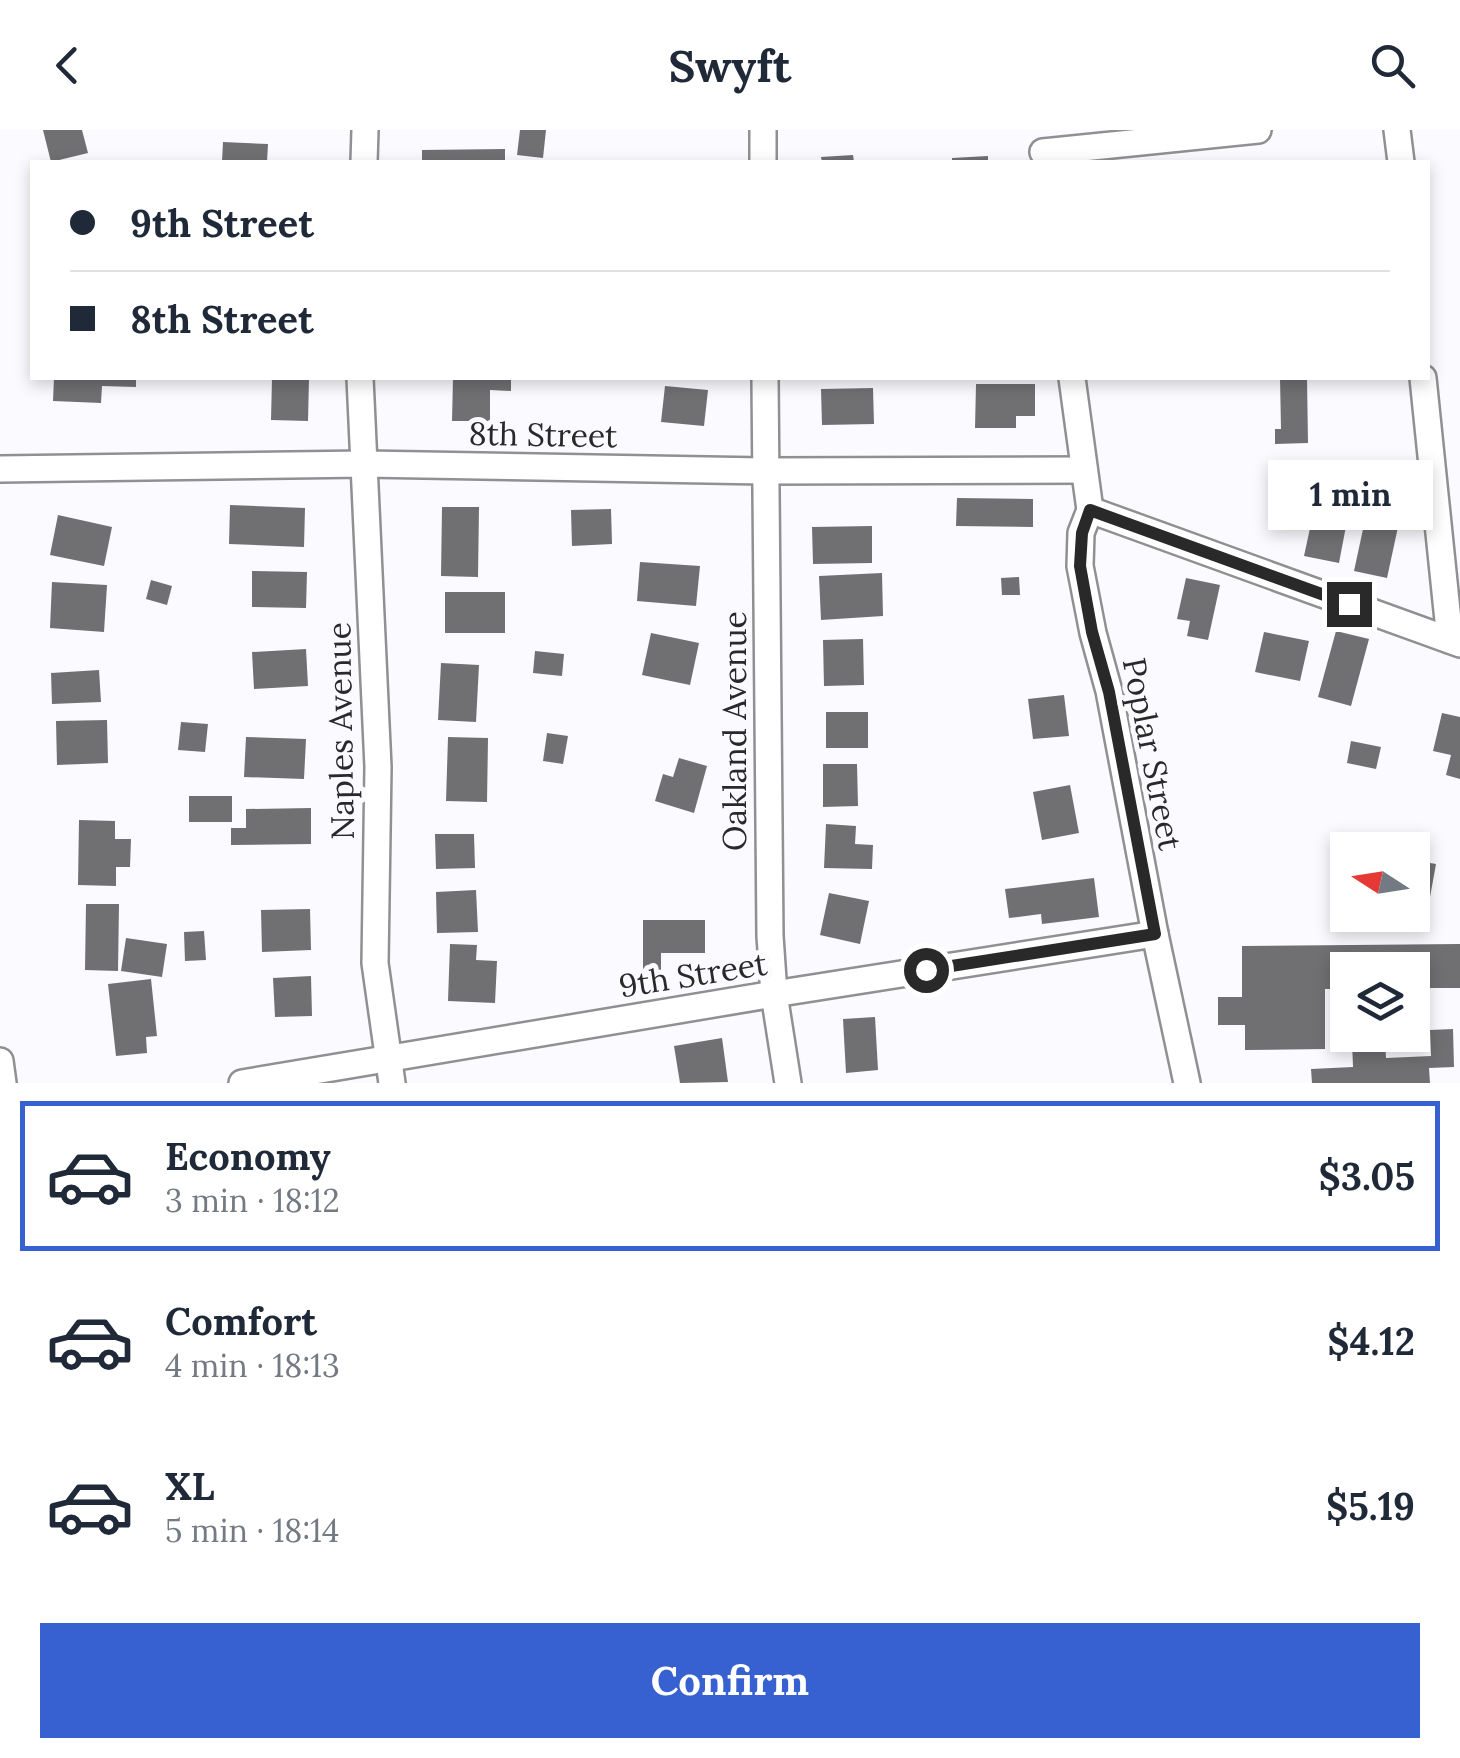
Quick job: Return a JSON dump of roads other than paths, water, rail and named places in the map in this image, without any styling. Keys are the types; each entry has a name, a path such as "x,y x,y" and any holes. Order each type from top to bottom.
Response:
{"street":[{"path":"364,160 365,130"},
{"path":"763,130 763,160"},
{"path":"1042,148 1258,130"},
{"path":"1398,130 1401,160"},
{"name":"Naples Avenue","path":"360,380 378,767 375,963 390,1070"},
{"name":"Oakland Avenue","path":"765,380 770,936 774,994 788,1083"},
{"name":"Poplar Street","path":"1072,380 1090,510 1082,533 1080,566 1188,1083"},
{"path":"1090,510 1455,642 1423,380"},
{"name":"8th Street","path":"0,469 365,464 1084,470"},
{"name":"9th Street","path":"242,1083 390,1070 774,994 1155,934"},
{"path":"0,1061 4,1083"}]}
